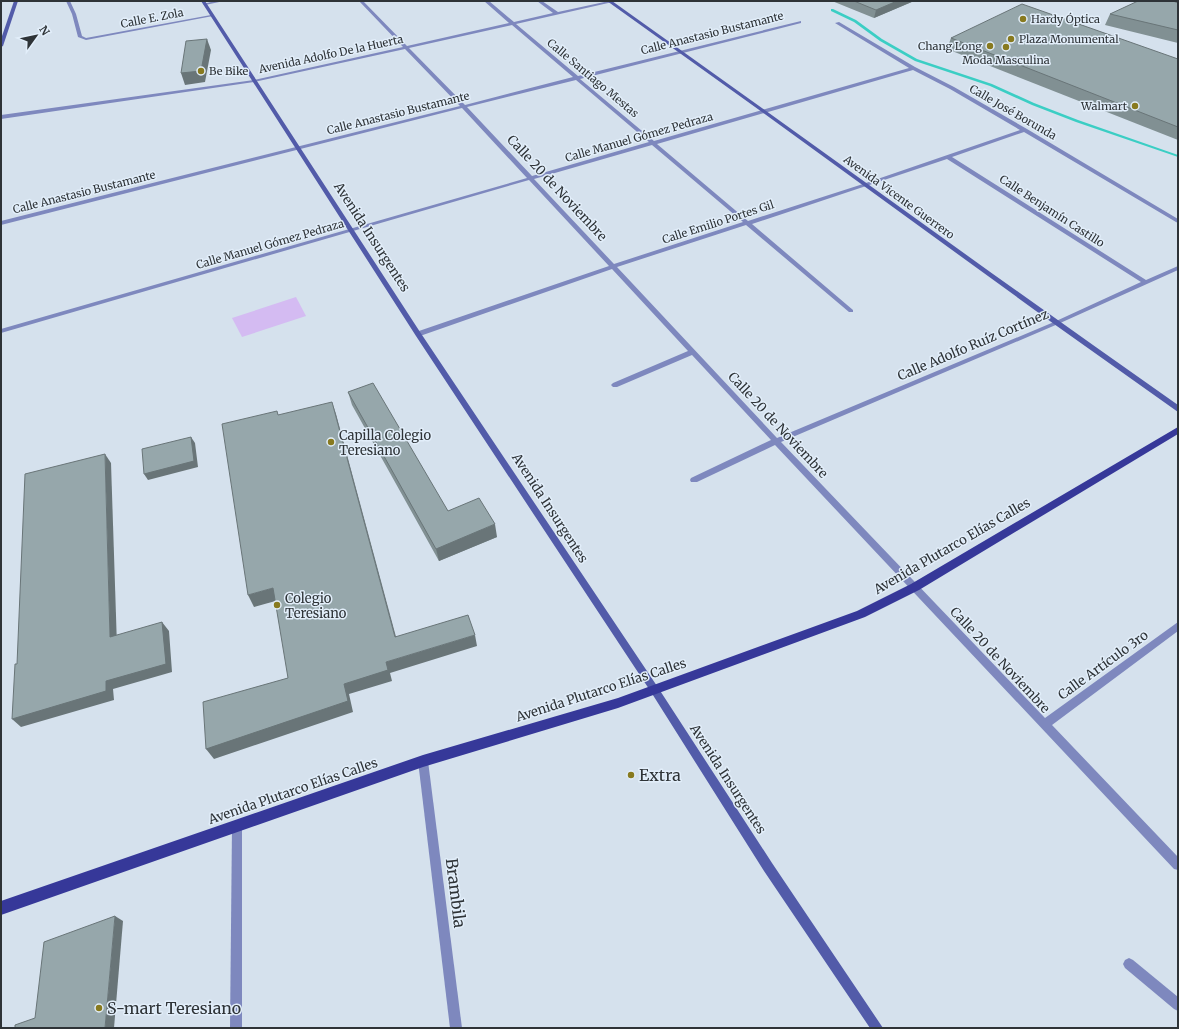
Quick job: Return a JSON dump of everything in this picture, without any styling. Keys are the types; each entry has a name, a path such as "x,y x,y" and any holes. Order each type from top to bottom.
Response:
{"main road":[{"name":"Avenida Plutarco Elías Calles","path":"1,908 423,761 618,703 861,614 915,587 1178,430"}],"street":[{"path":"1,46 16,1"},
{"name":"Calle E. Zola","path":"68,1 74,14 80,37 86,39 211,16"},
{"path":"204,3 222,1"},
{"name":"Calle 20 de Noviembre","path":"360,1 464,107 614,266 692,352 1178,865"},
{"name":"Calle Santiago Mestas","path":"486,1 851,311"},
{"path":"539,1 557,14"},
{"name":"Avenida Adolfo De la Huerta","path":"1,117 254,81 406,49 612,1"},
{"name":"Avenida Vicente Guerrero","path":"612,1 1056,323 1178,409"},
{"name":"Avenida Insurgentes","path":"204,3 418,334 654,689 768,867 878,1028"},
{"name":"Calle Anastasio Bustamante","path":"1,223 800,22"},
{"name":"Calle José Borunda","path":"837,23 913,68 952,88 1025,130 1178,221"},
{"name":"Calle Manuel Gómez Pedraza","path":"1,331 913,68"},
{"name":"Calle Emilio Portes Gil","path":"418,334 614,266 865,185 1025,130"},
{"name":"Calle Benjamín Castillo","path":"948,157 1145,282"},
{"name":"Calle Adolfo Ruíz Cortínez","path":"694,480 776,441 1056,323 1178,268"},
{"path":"616,385 692,352"},
{"name":"Calle Artículo 3ro","path":"1044,725 1178,626"},
{"name":"Brambila","path":"423,761 456,1028"},
{"path":"236,1028 237,826"},
{"path":"1129,964 1178,1005"}],"shaded area":[{"path":"296,297 306,316 242,337 232,318"}],"building":[{"path":"854,1 897,1 876,10"},
{"path":"1138,1 1173,1 1178,3 1178,30 1110,14"},
{"path":"1022,4 1178,59 1178,127 951,38"},
{"path":"207,39 201,71 181,73 186,41"},
{"path":"373,383 448,511 479,498 495,524 436,549 348,392"},
{"path":"332,402 395,637 468,615 475,635 386,662 388,670 344,684 348,701 206,749 203,702 288,678 273,588 248,595 222,424 277,411 278,415"},
{"path":"191,437 194,461 144,474 142,449"},
{"path":"105,454 110,637 162,622 166,664 106,681 106,691 12,719 15,664 17,664 25,474"},
{"path":"115,916 105,1028 15,1028 15,1025 35,1018 44,942"}],"waterway":[{"path":"832,10 855,21 881,40 916,60 991,85 1033,104 1077,121 1178,156"}],"place":[{"name":"Hardy Óptica","path":"1023,19"},
{"name":"Plaza Monumental","path":"1011,39"},
{"name":"Chang Long","path":"990,46"},
{"name":"Moda Masculina","path":"1006,47"},
{"name":"Be Bike","path":"201,71"},
{"name":"Walmart","path":"1135,106"},
{"name":"Capilla Colegio Teresiano","path":"331,442"},
{"name":"Colegio Teresiano","path":"277,605"},
{"name":"Extra","path":"631,775"},
{"name":"S-mart Teresiano","path":"99,1008"}]}
